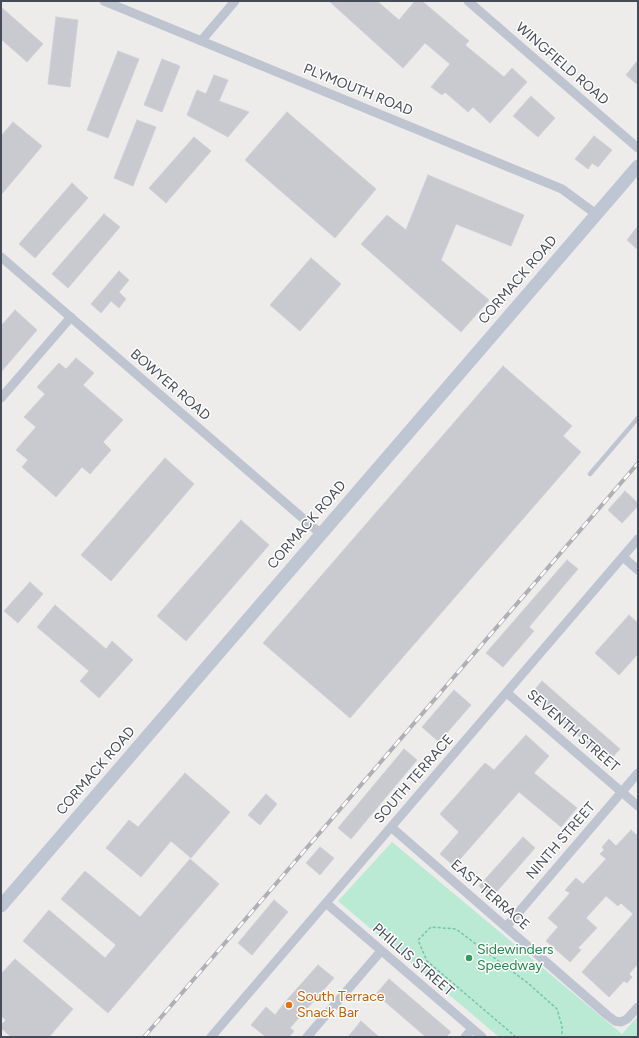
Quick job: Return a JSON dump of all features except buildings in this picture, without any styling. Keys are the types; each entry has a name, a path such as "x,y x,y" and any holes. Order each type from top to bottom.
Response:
{"street":[{"name":"PLYMOUTH ROAD","path":"104,1 562,189 596,214"},
{"path":"201,41 235,1"},
{"name":"WINGFIELD ROAD","path":"468,1 638,148"},
{"name":"CORMACK ROAD","path":"1,906 638,166"},
{"name":"BOWYER ROAD","path":"1,257 321,534"},
{"path":"1,398 71,317"},
{"name":"SOUTH TERRACE","path":"211,1037 638,539"},
{"path":"623,557 638,570"},
{"name":"SEVENTH STREET","path":"507,693 638,806"},
{"name":"NINTH STREET","path":"506,927 638,773"},
{"name":"EAST TERRACE","path":"391,828 615,1021 621,1022 627,1019 638,1007"},
{"name":"PHILLIS STREET","path":"326,904 482,1037"},
{"path":"307,1037 381,951"},
{"path":"465,1037 472,1029"}],"lane":[{"path":"590,474 638,418"}],"path":[{"path":"516,1037 427,961 418,940 431,926 456,929 529,984 557,1009 562,1026 562,1037"}],"green space":[{"name":"Sidewinders Speedway","path":"392,842 622,1034 638,1016 638,1037 499,1037 338,901"}],"railway":[{"path":"144,1037 638,463"}],"place":[{"name":"Sidewinders Speedway","path":"469,958"},
{"name":"South Terrace Snack Bar","path":"289,1005"}]}
